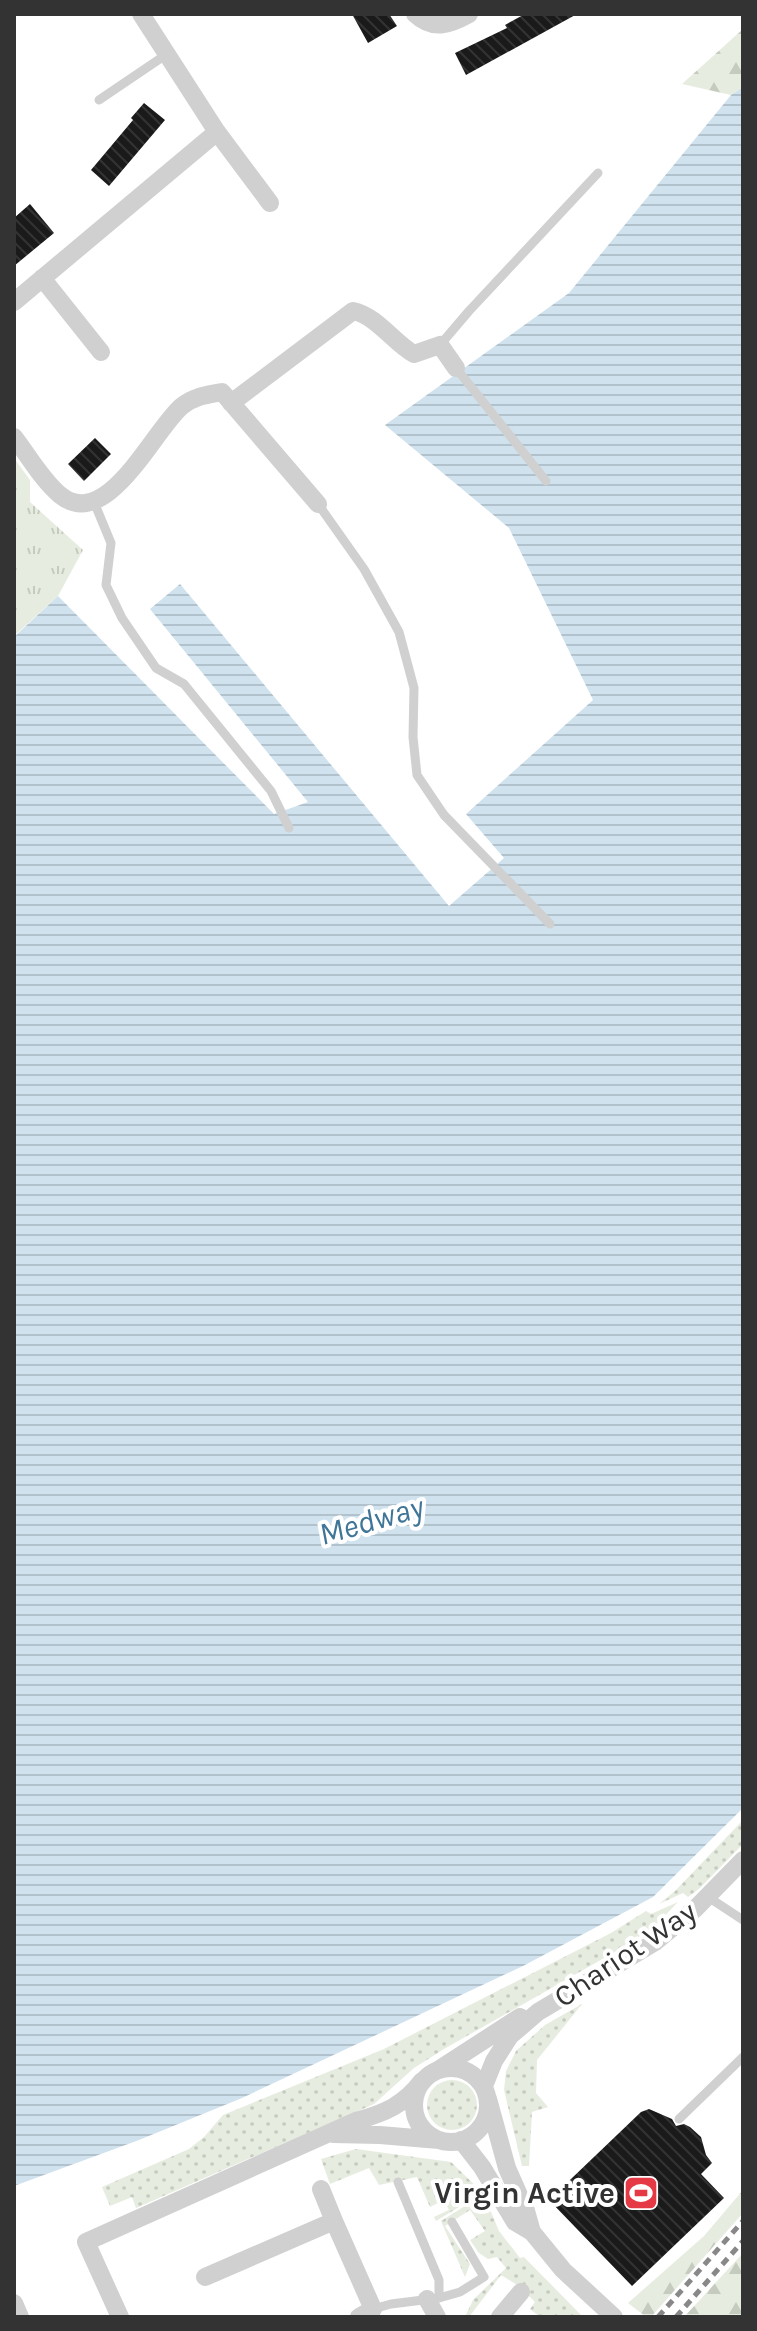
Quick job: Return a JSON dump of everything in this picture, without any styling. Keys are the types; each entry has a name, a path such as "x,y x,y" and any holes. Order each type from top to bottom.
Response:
{"street":[{"path":"141,14 217,132 270,203"},
{"path":"415,14 437,26 469,14"},
{"path":"14,302 217,132"},
{"path":"42,278 101,352"},
{"path":"231,403 353,311 365,313 399,346 414,354 440,345 456,368"},
{"path":"14,437 59,494 70,501 94,502 113,489 136,465 181,407 197,397 222,392 318,504"},
{"name":"Chariot Way","path":"538,2012 655,1942 708,1897 743,1860"},
{"path":"120,2317 86,2242 356,2121 397,2106 430,2076 516,2018 538,2012"},
{"path":"329,2134 453,2141 471,2136 485,2120 486,2093 494,2061 510,2036 538,2012"},
{"path":"532,2232 515,2222 482,2167 453,2141 428,2133 417,2118 415,2099 430,2076 454,2068 478,2079 486,2093 507,2168 532,2232 552,2259 614,2317"},
{"path":"321,2189 366,2313"},
{"path":"205,2277 334,2221"},
{"path":"500,2317 521,2292"},
{"path":"433,2298 437,2317"}],"lane":[{"path":"99,100 167,54"},
{"path":"440,345 598,173"},
{"path":"456,368 546,481"},
{"path":"94,502 111,543 106,585 122,618 156,668 184,684 271,791 289,828"},
{"path":"318,504 364,569 399,632 414,688 413,737 417,775 444,815 550,924"},
{"path":"708,1897 742,1919"},
{"path":"679,2119 743,2057"},
{"path":"398,2182 439,2280 433,2298"},
{"path":"366,2313 391,2304 460,2292 484,2277 452,2222"}],"green space":[{"path":"743,29 743,87 731,95 682,84"},
{"path":"14,458 30,480 30,502 83,550 58,596 14,636"},
{"path":"743,1820 743,1844 700,1888 688,1897 683,1893 659,1904 675,1891"},
{"path":"678,1902 656,1925 627,1945 414,2068 374,2104 136,2208 132,2197 110,2206 102,2187 189,2149 223,2115 384,2049 611,1933 646,1911 651,1914"},
{"path":"582,2004 537,2060 536,2093 548,2107 532,2112 529,2166 522,2166 504,2090 506,2071 516,2051 545,2025"},
{"path":"452,2080 469,2088 477,2105 469,2122 452,2130 435,2122 427,2105 435,2088"},
{"path":"356,2149 451,2162 483,2193 499,2231 520,2258 524,2257 583,2317 540,2317 530,2309 535,2302 527,2291 501,2275 469,2317 465,2317 473,2300 506,2268 497,2257 488,2259 479,2253 470,2240 485,2231 470,2210 445,2226 470,2264 465,2277 441,2221 464,2204 436,2221 434,2217 449,2210 444,2200 430,2207 417,2177 379,2185 369,2168 330,2184 321,2159"},
{"path":"743,2190 743,2213 651,2317 646,2317 628,2303 704,2236"},
{"path":"743,2253 743,2317 684,2317"}],"water":[{"name":"Medway","path":"743,87 743,1808 653,1897 523,1966 242,2098 14,2186 14,637 58,596 274,814 308,802 150,609 180,584 449,906 504,858 466,814 593,700 509,528 385,425 569,293 731,95"}],"building":[{"path":"352,14 389,14 397,26 368,43"},
{"path":"525,14 577,14 466,75 455,53 507,28 505,25"},
{"path":"144,103 165,120 109,186 91,170"},
{"path":"30,204 54,233 14,266 14,218"},
{"path":"95,438 111,454 84,481 68,464"},
{"path":"649,2109 672,2119 676,2126 684,2124 690,2127 701,2137 706,2155 712,2163 701,2174 724,2198 632,2286 549,2200 641,2112"}],"railway":[{"path":"658,2317 743,2221"},
{"path":"676,2317 743,2241"}],"place":[{"name":"Virgin Active","path":"641,2193"}]}
